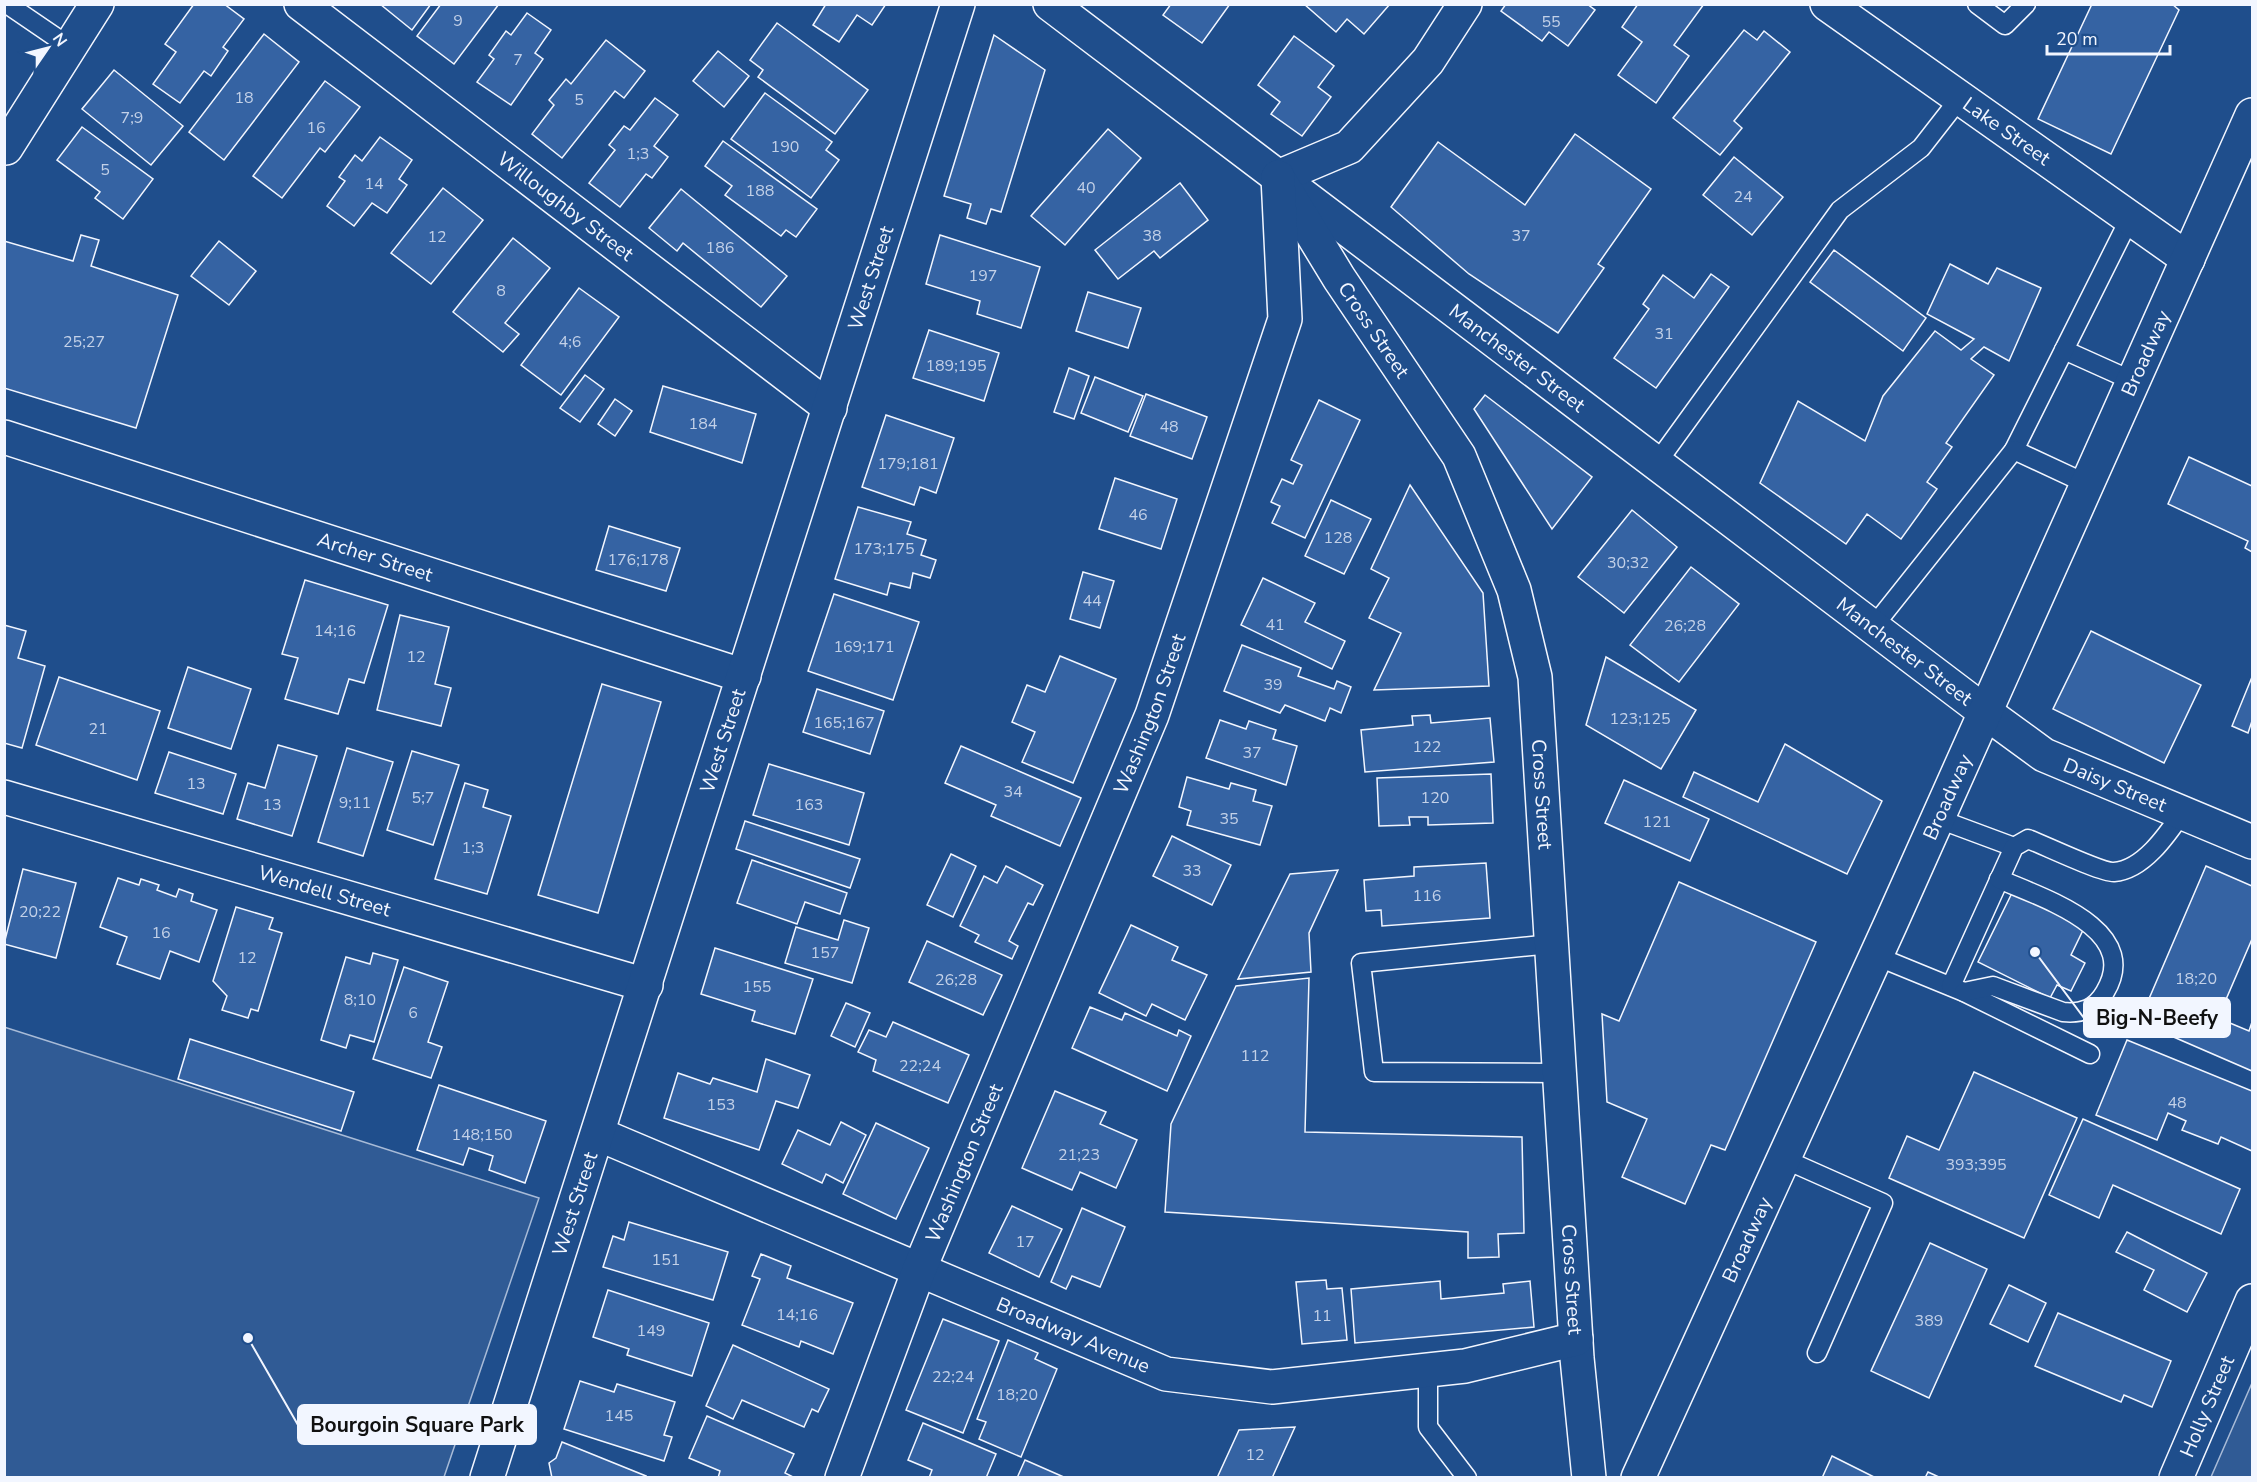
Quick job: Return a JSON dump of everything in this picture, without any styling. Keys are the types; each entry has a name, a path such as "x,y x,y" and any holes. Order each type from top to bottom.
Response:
{"street":[{"path":"6,148 97,4"},
{"name":"Willoughby Street","path":"301,4 830,408"},
{"name":"West Street","path":"487,1478 958,4"},
{"name":"Manchester Street","path":"1050,4 1985,712"},
{"path":"1278,177 1349,147 1428,61 1466,4"},
{"name":"Lake Street","path":"1827,4 2188,259"},
{"name":"Broadway","path":"1638,1478 1876,956 2253,115"},
{"name":"Cross Street","path":"1278,177 1339,278 1459,456 1514,590 1535,677 1576,1339 1588,1478"},
{"name":"Washington Street","path":"843,1478 919,1270 1152,715 1285,319 1278,177"},
{"name":"Archer Street","path":"4,437 744,676"},
{"name":"Daisy Street","path":"1985,712 2044,755 2253,842"},
{"name":"Wendell Street","path":"4,797 646,985"},
{"name":"Broadway Avenue","path":"598,1134 1166,1374 1272,1388 1465,1366 1576,1339"},
{"name":"Holly Street","path":"2176,1478 2253,1301"}],"lane":[{"path":"7,4 70,47"},
{"path":"1977,4 2005,25 2026,4"},
{"path":"1656,464 1840,210 1921,148 1960,98"},
{"path":"1873,627 2014,450 2130,218"},
{"path":"2064,350 2133,381"},
{"path":"2014,450 2087,484"},
{"path":"1957,989 1999,879 2014,847 2028,839 2112,873 2131,868 2168,834 2182,813"},
{"path":"1936,818 2014,847"},
{"path":"1957,989 1993,986 2063,1012 2075,1013 2091,1009 2106,992 2115,959 2108,942 2093,925 1999,879"},
{"path":"1551,944 1361,963 1374,1072 1559,1073"},
{"path":"1876,956 1957,989 2090,1054"},
{"path":"1784,1159 1883,1203 1817,1353"},
{"path":"1428,1370 1428,1427 1467,1478"}],"shaded area":[{"path":"4,1027 539,1198 444,1477 5,1477"},
{"path":"2252,1383 2252,1477 2211,1477"}],"building":[{"path":"194,4 224,4 244,19 223,47 228,51 211,76 204,71 180,103 153,84 176,52 165,44"},
{"path":"380,4 431,4 412,30"},
{"path":"441,4 499,4 454,64 417,36"},
{"path":"826,4 886,4 872,25 857,15 839,42 813,25"},
{"path":"1171,4 1230,4 1202,43 1163,15"},
{"path":"1304,4 1390,4 1364,34 1347,19 1336,32"},
{"path":"1506,4 1587,4 1595,10 1568,46 1549,32 1542,41 1501,11"},
{"path":"1638,4 1704,4 1674,45 1689,56 1656,103 1618,75 1642,42 1622,27"},
{"path":"2092,4 2172,4 2179,10 2111,154 2038,119"},
{"path":"527,13 551,30 535,53 543,59 511,105 477,82 494,59 489,55 506,31 511,35"},
{"path":"777,23 868,90 835,134 758,77 763,70 750,60"},
{"path":"1744,30 1757,40 1764,31 1790,52 1734,121 1742,128 1720,155 1673,118"},
{"path":"264,34 299,62 224,160 189,132"},
{"path":"994,35 1045,70 1001,212 991,209 986,224 967,218 971,204 944,196"},
{"path":"1294,36 1334,66 1318,87 1331,97 1302,136 1271,114 1280,102 1258,85"},
{"path":"606,40 645,71 624,98 615,91 562,158 532,134 554,105 549,100 566,79 571,84"},
{"path":"718,51 749,76 724,107 693,81"},
{"path":"114,70 183,126 151,165 82,109"},
{"path":"325,81 360,107 325,152 320,148 282,198 253,176"},
{"path":"765,93 832,142 826,150 839,160 811,198 731,139"},
{"path":"655,98 678,115 654,146 668,157 652,178 646,174 620,207 589,183 615,150 609,145 624,126 630,130"},
{"path":"82,127 153,179 123,219 95,198 100,192 57,160"},
{"path":"1108,129 1141,158 1065,245 1031,216"},
{"path":"1575,134 1651,189 1598,264 1604,268 1558,333 1469,274 1391,207 1438,142 1525,205"},
{"path":"380,137 412,160 399,179 407,185 387,213 372,203 354,226 327,206 345,181 339,177 355,155 362,161"},
{"path":"723,141 817,209 796,237 786,230 781,236 725,195 732,186 705,166"},
{"path":"1734,157 1783,197 1752,235 1703,195"},
{"path":"1180,183 1208,220 1160,258 1154,251 1118,279 1095,250"},
{"path":"443,188 483,220 431,284 391,253"},
{"path":"681,189 787,276 761,307 683,243 677,251 649,228"},
{"path":"81,235 99,240 91,266 178,295 136,428 4,388 4,241 73,261"},
{"path":"940,235 1040,267 1021,328 977,314 980,301 926,284"},
{"path":"513,238 550,268 505,323 519,334 503,352 453,312"},
{"path":"219,241 256,271 229,305 191,276"},
{"path":"1834,250 1926,318 1903,351 1810,282"},
{"path":"1950,264 1988,284 1997,268 2041,288 2009,361 1984,347 1971,359 1994,375 1946,443 1952,447 1927,482 1937,489 1901,539 1867,514 1846,544 1760,483 1798,401 1865,441 1883,396 1935,331 1961,350 1974,339 1927,314"},
{"path":"1711,274 1729,287 1656,388 1614,358 1649,309 1643,304 1663,275 1694,298"},
{"path":"579,288 619,317 561,395 521,365"},
{"path":"1088,292 1141,308 1128,348 1076,331"},
{"path":"929,330 999,353 984,401 913,378"},
{"path":"1069,368 1089,376 1074,419 1054,412"},
{"path":"585,375 604,389 580,422 560,408"},
{"path":"1095,377 1143,396 1128,432 1081,413"},
{"path":"663,386 756,414 742,463 650,432"},
{"path":"1146,394 1207,417 1192,459 1130,436"},
{"path":"1485,395 1592,477 1552,529 1474,409"},
{"path":"615,399 632,411 615,436 598,424"},
{"path":"1319,400 1360,420 1305,538 1272,523 1280,506 1271,502 1282,479 1293,484 1302,465 1291,460"},
{"path":"886,415 954,438 936,493 920,487 914,505 862,487"},
{"path":"2189,457 2252,486 2252,552 2245,548 2248,541 2168,504"},
{"path":"1115,478 1177,499 1161,549 1099,529"},
{"path":"1410,485 1483,593 1489,686 1374,690 1401,633 1369,618 1389,578 1371,569"},
{"path":"1331,500 1371,519 1344,574 1305,556"},
{"path":"858,507 911,522 907,534 926,540 921,555 936,560 930,578 913,573 910,588 890,583 887,595 835,579"},
{"path":"1632,510 1677,547 1624,613 1578,577"},
{"path":"609,526 680,548 666,591 596,570"},
{"path":"1691,567 1739,604 1679,682 1630,645"},
{"path":"1083,572 1114,581 1100,628 1070,619"},
{"path":"1263,578 1315,603 1305,622 1345,641 1332,669 1241,625"},
{"path":"305,580 388,605 364,683 349,679 338,714 285,699 298,658 282,654"},
{"path":"834,594 919,622 893,700 808,671"},
{"path":"400,615 449,627 435,684 451,688 441,726 377,710"},
{"path":"4,625 26,631 18,658 45,666 22,748 4,743"},
{"path":"2091,631 2201,685 2164,763 2053,709"},
{"path":"1242,645 1301,668 1298,676 1334,689 1337,681 1351,687 1341,713 1330,708 1325,721 1285,705 1280,713 1224,691"},
{"path":"1060,656 1116,679 1073,783 1022,762 1035,732 1012,722 1027,685 1045,692"},
{"path":"1606,657 1696,710 1661,769 1586,725"},
{"path":"188,667 251,689 231,749 168,728"},
{"path":"59,677 160,711 137,780 36,745"},
{"path":"2252,677 2252,721 2248,733 2232,726"},
{"path":"602,684 661,702 598,913 538,895"},
{"path":"817,689 884,711 870,754 803,732"},
{"path":"1430,715 1431,723 1490,718 1494,762 1365,772 1361,730 1413,725 1412,716"},
{"path":"1220,720 1246,729 1249,721 1276,730 1273,739 1297,746 1286,785 1206,758"},
{"path":"1785,744 1882,801 1847,874 1683,797 1694,772 1758,802"},
{"path":"278,745 317,756 292,836 237,819 248,783 265,788"},
{"path":"961,746 1081,798 1060,846 991,816 996,805 945,783"},
{"path":"347,748 393,762 363,856 318,842"},
{"path":"412,751 459,765 433,845 387,830"},
{"path":"169,752 236,774 223,814 155,793"},
{"path":"769,764 864,793 849,845 753,815"},
{"path":"1491,774 1493,823 1428,825 1428,817 1409,817 1410,825 1379,826 1377,778"},
{"path":"1187,777 1229,789 1231,783 1256,790 1253,801 1272,806 1260,845 1187,825 1191,811 1179,807"},
{"path":"1624,780 1709,819 1690,861 1605,823"},
{"path":"465,783 488,790 483,807 511,816 487,894 435,879"},
{"path":"745,821 860,859 850,888 736,849"},
{"path":"1172,836 1231,865 1212,905 1153,876"},
{"path":"951,854 976,866 953,917 927,905"},
{"path":"752,860 847,893 840,914 805,902 797,924 737,903"},
{"path":"1486,863 1490,918 1382,926 1381,910 1366,911 1364,880 1414,876 1414,867"},
{"path":"1006,866 1043,885 1033,905 1028,903 1009,941 1018,946 1012,959 975,942 979,935 960,926 984,876 997,883"},
{"path":"2206,866 2252,886 2252,939 2218,1018 2249,1031 2252,1022 2252,1071 2139,1022"},
{"path":"23,869 76,883 56,958 4,944"},
{"path":"1338,870 1309,933 1311,972 1238,979 1290,874"},
{"path":"118,878 139,885 141,879 159,885 157,890 176,897 179,889 193,894 191,901 217,910 199,962 170,951 160,979 117,964 127,937 100,927"},
{"path":"1679,882 1816,942 1725,1150 1711,1145 1685,1204 1622,1177 1647,1119 1607,1102 1602,1014 1619,1021"},
{"path":"2013,891 2085,926 2071,955 2085,963 2071,991 2057,985 2050,998 1978,962"},
{"path":"236,907 273,918 269,929 282,933 258,1011 251,1009 248,1018 222,1010 227,996 213,981"},
{"path":"844,920 869,928 852,983 785,963 796,927 838,940"},
{"path":"1131,925 1178,947 1172,960 1207,975 1185,1020 1152,1004 1146,1016 1099,993"},
{"path":"927,941 1002,975 983,1015 909,982"},
{"path":"715,948 813,979 795,1034 752,1021 755,1011 701,994"},
{"path":"373,953 398,960 374,1042 350,1035 346,1048 321,1040 346,957 370,964"},
{"path":"404,967 448,982 428,1042 442,1047 431,1078 373,1059"},
{"path":"1309,978 1305,1132 1522,1137 1524,1233 1498,1234 1499,1257 1468,1258 1468,1232 1165,1212 1171,1124 1236,986"},
{"path":"846,1003 870,1013 855,1047 831,1036"},
{"path":"1090,1007 1122,1020 1125,1013 1177,1036 1179,1030 1191,1036 1167,1091 1072,1048"},
{"path":"893,1022 969,1055 948,1103 873,1071 876,1060 858,1052 869,1030 886,1037"},
{"path":"190,1039 354,1092 341,1131 178,1079"},
{"path":"2127,1040 2252,1091 2252,1151 2221,1137 2218,1144 2182,1130 2186,1121 2168,1113 2157,1140 2096,1115"},
{"path":"766,1059 810,1075 798,1108 776,1101 759,1150 664,1118 678,1073 710,1084 713,1078 757,1092"},
{"path":"1974,1072 2077,1118 2024,1238 1889,1178 1907,1136 1939,1150"},
{"path":"439,1085 546,1121 525,1183 489,1170 493,1156 469,1148 463,1165 417,1150"},
{"path":"1055,1091 1106,1112 1100,1124 1137,1140 1116,1188 1080,1172 1072,1190 1022,1168"},
{"path":"2083,1119 2240,1189 2221,1234 2113,1185 2099,1218 2049,1195"},
{"path":"841,1122 866,1135 843,1183 826,1174 822,1183 782,1164 798,1130 830,1145"},
{"path":"876,1123 929,1148 896,1219 843,1194"},
{"path":"1012,1206 1062,1229 1039,1277 989,1253"},
{"path":"1082,1208 1125,1227 1100,1287 1072,1276 1066,1289 1051,1282"},
{"path":"629,1222 728,1252 713,1300 603,1267 613,1236 624,1240"},
{"path":"2127,1232 2207,1273 2187,1312 2144,1290 2154,1270 2116,1252"},
{"path":"1930,1243 1987,1269 1929,1398 1871,1371"},
{"path":"761,1254 791,1266 787,1278 853,1303 833,1354 801,1341 799,1347 742,1325 760,1279 752,1276"},
{"path":"1326,1280 1327,1289 1342,1288 1347,1340 1302,1344 1296,1282"},
{"path":"1440,1281 1441,1299 1504,1293 1503,1284 1530,1281 1534,1327 1355,1343 1351,1289"},
{"path":"2009,1285 2046,1303 2028,1342 1990,1324"},
{"path":"608,1290 709,1323 692,1376 627,1355 629,1349 593,1337"},
{"path":"2058,1313 2171,1361 2152,1407 2124,1395 2121,1402 2035,1366"},
{"path":"943,1319 999,1341 963,1433 906,1410"},
{"path":"1008,1340 1038,1353 1035,1359 1057,1369 1021,1457 979,1439 986,1422 977,1419"},
{"path":"733,1345 829,1389 818,1412 812,1409 804,1427 742,1400 733,1419 706,1406"},
{"path":"580,1381 614,1392 617,1384 675,1402 664,1435 672,1437 664,1461 564,1429"},
{"path":"707,1416 794,1454 785,1473 795,1478 718,1478 720,1471 689,1458"},
{"path":"923,1423 996,1454 986,1478 929,1478 932,1470 908,1460"},
{"path":"1295,1427 1272,1478 1217,1478 1239,1430"},
{"path":"562,1442 646,1476 645,1478 552,1478 549,1463 556,1458"},
{"path":"1832,1456 1876,1478 1822,1478"},
{"path":"1025,1460 1066,1478 1017,1478"},
{"path":"1928,1472 1941,1478 1925,1478"}],"place":[{"name":"Big-N-Beefy","path":"2035,952"},
{"name":"Bourgoin Square Park","path":"248,1338"}]}
